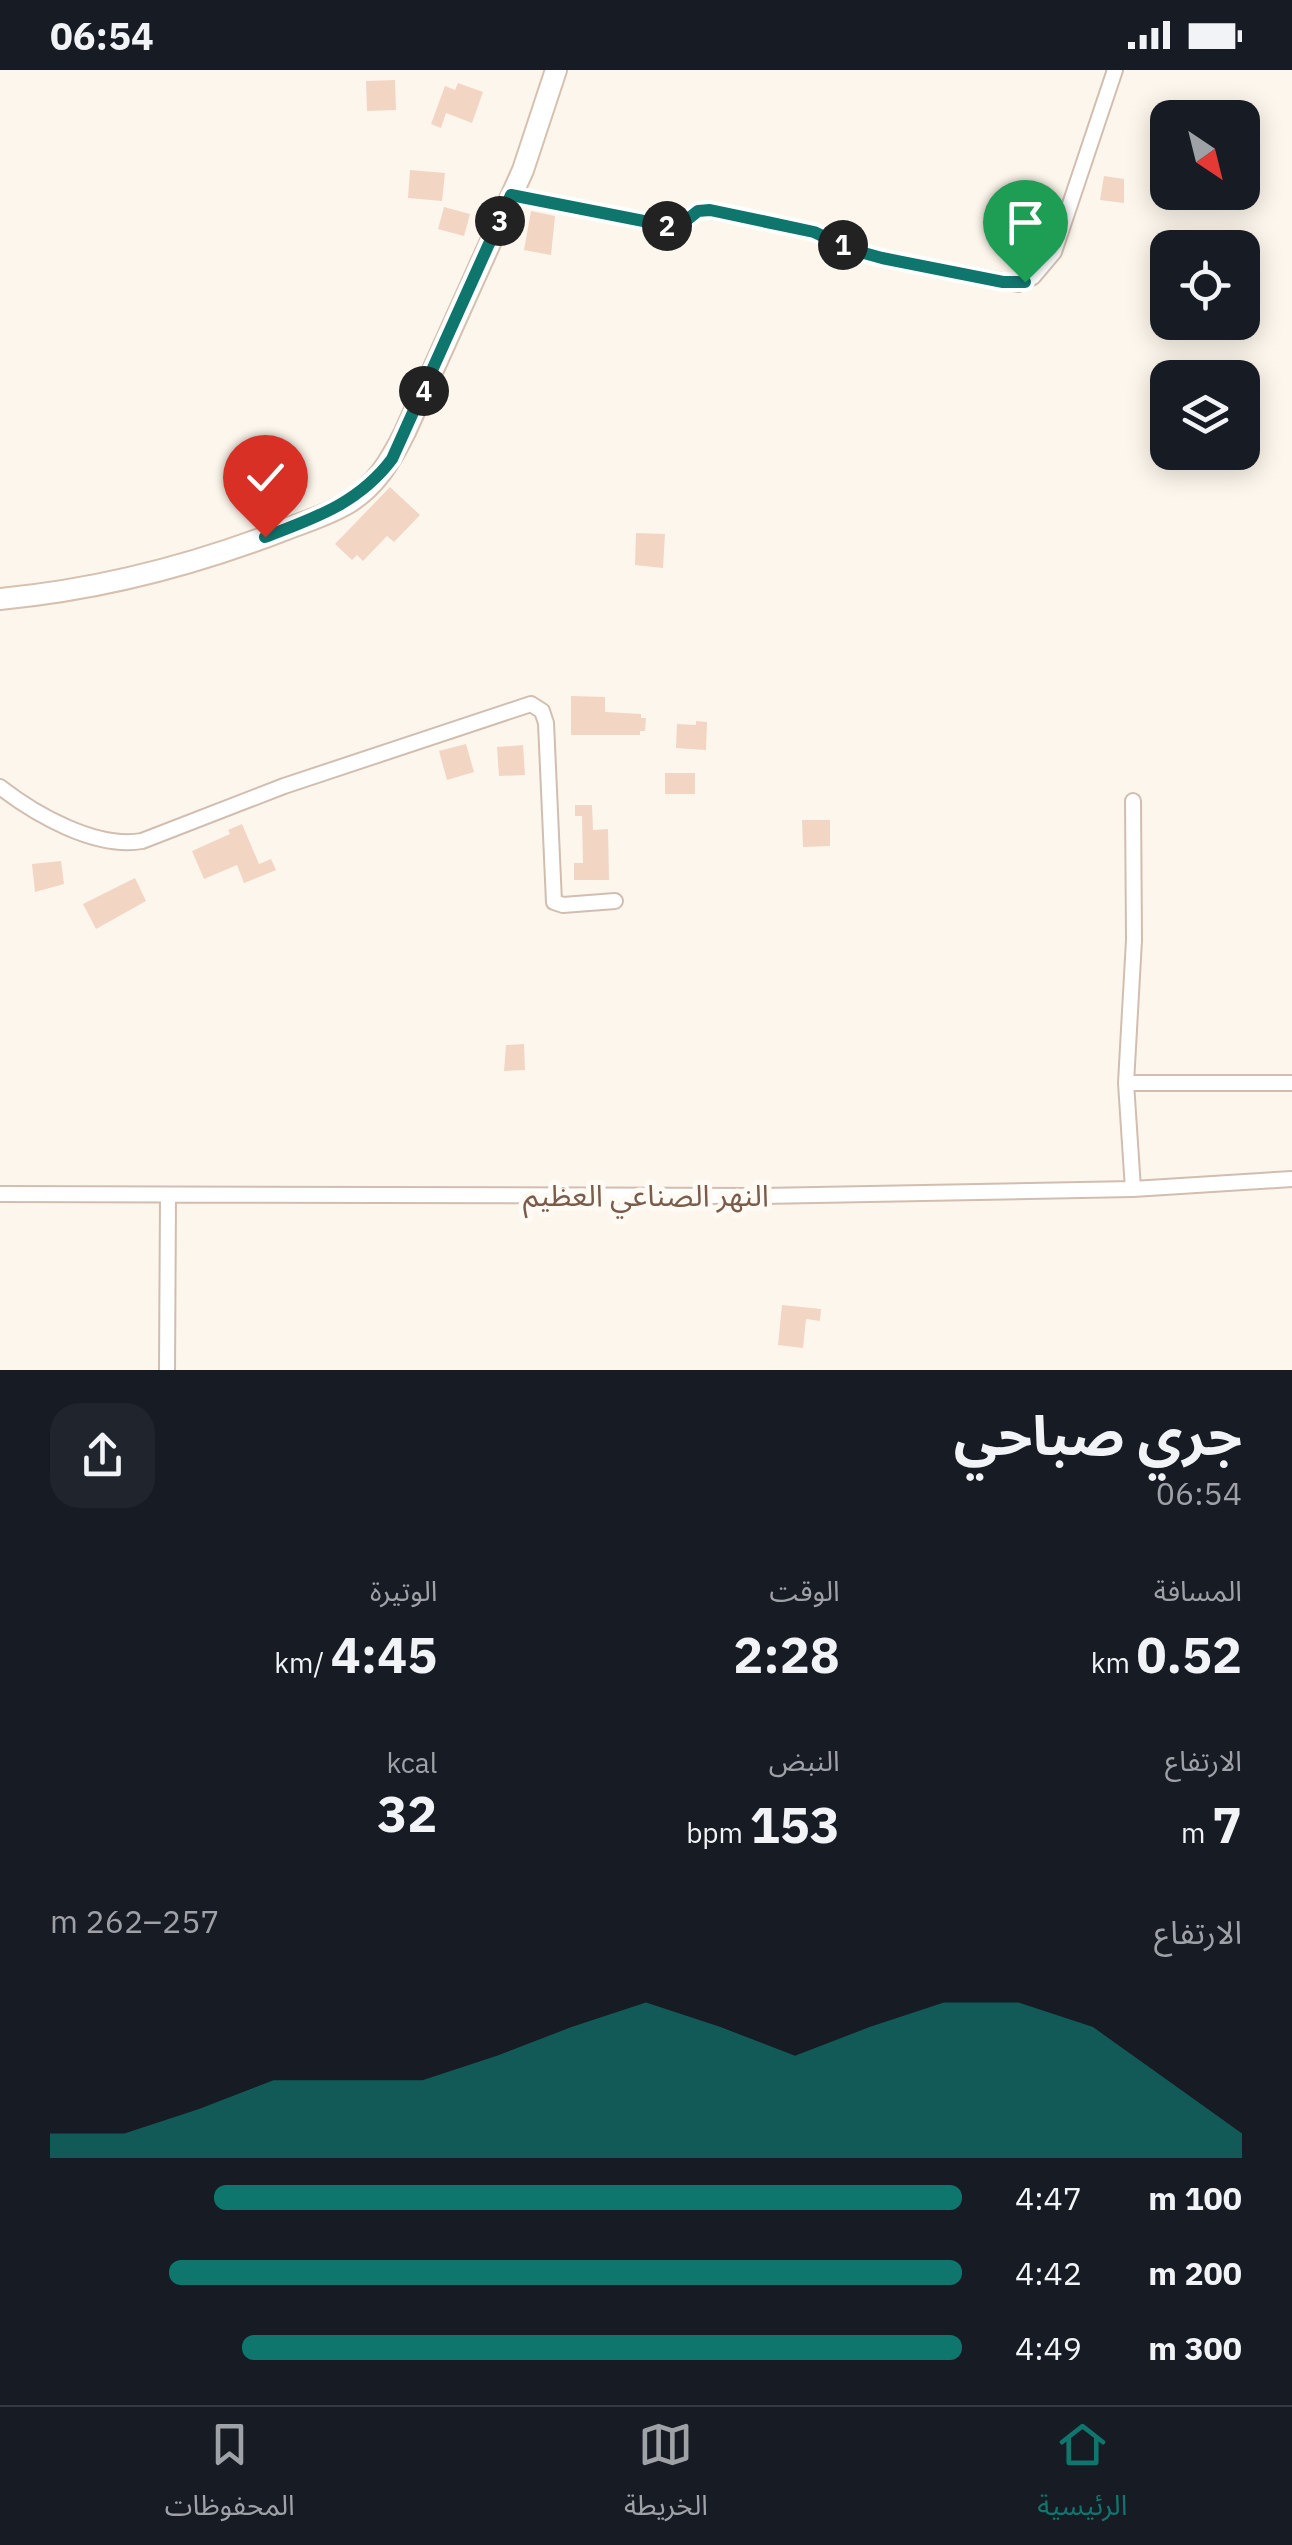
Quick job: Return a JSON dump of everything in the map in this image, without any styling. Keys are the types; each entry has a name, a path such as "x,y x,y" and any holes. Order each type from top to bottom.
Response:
{"street":[{"path":"0,599 48,594 196,560 349,502 377,479 392,459 511,195 556,70"},
{"path":"511,195 678,227 698,211 710,210 814,232 882,258 1018,284 1043,268 1054,252 1115,70"},
{"path":"0,787 95,840 127,844 284,786 531,704 542,711 546,723 554,902 563,905 615,901"},
{"path":"1133,800 1134,924 1126,1083 1133,1189"},
{"path":"1126,1083 1292,1084"},
{"name":"النهر الصناعي العظيم","path":"0,1194 756,1196 1133,1189 1292,1179"},
{"path":"167,1370 168,1197"}],"building":[{"path":"395,80 396,110 367,111 366,81"},
{"path":"458,83 483,92 472,123 446,113 441,128 431,124 445,86 455,90"},
{"path":"410,170 445,173 442,201 408,198"},
{"path":"1104,176 1124,179 1124,203 1100,200"},
{"path":"444,207 470,214 464,236 438,229"},
{"path":"531,211 555,216 551,255 524,250"},
{"path":"390,487 420,515 394,542 387,536 363,561 357,555 352,560 335,544"},
{"path":"636,533 665,534 663,568 635,565"},
{"path":"571,696 605,697 605,712 641,714 641,718 646,718 645,731 640,731 640,735 571,735"},
{"path":"696,721 707,722 706,750 676,748 677,724 696,725"},
{"path":"466,744 474,772 447,780 439,751"},
{"path":"523,745 525,775 499,776 497,747"},
{"path":"665,773 695,773 695,794 665,794"},
{"path":"575,805 592,805 593,830 608,829 609,880 574,880 574,863 583,863 582,816 575,816"},
{"path":"802,820 830,820 830,846 803,847"},
{"path":"242,824 259,864 271,859 276,870 244,883 237,865 204,879 192,851 230,834 228,830"},
{"path":"61,861 64,884 35,892 32,864"},
{"path":"135,878 146,901 96,929 83,904"},
{"path":"524,1044 525,1070 504,1071 506,1045"},
{"path":"782,1305 821,1309 820,1321 806,1319 803,1348 778,1345"}],"route":[{"path":"265,537 349,502 377,479 392,459 511,195 678,227 698,211 710,210 814,232 882,258 1003,282 1025,282"}]}
